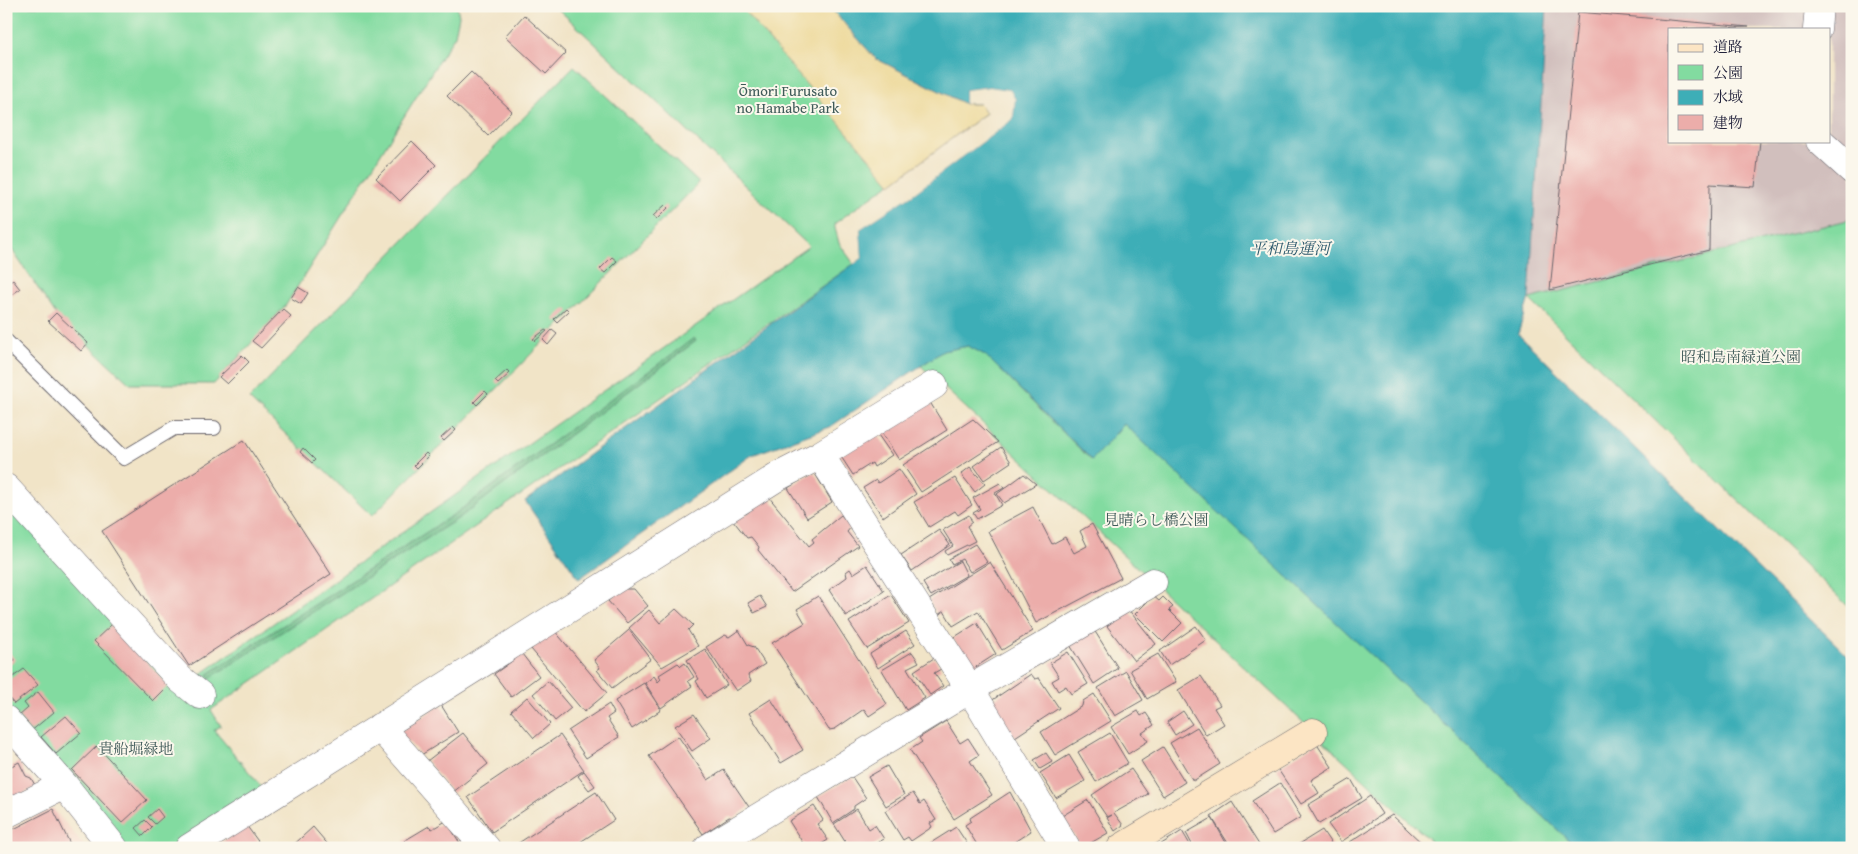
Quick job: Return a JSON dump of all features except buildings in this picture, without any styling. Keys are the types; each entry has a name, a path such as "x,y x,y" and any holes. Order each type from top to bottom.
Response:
{"street":[{"path":"1817,28 1819,6"},
{"path":"1821,142 1852,170"},
{"path":"189,848 779,476 820,455 934,385"},
{"path":"820,455 970,689 1066,848"},
{"path":"6,488 180,679 200,695"},
{"path":"708,848 970,689 1153,582"},
{"path":"6,720 64,785 114,848"},
{"path":"380,727 486,848"},
{"path":"1121,848 1313,732"},
{"path":"6,814 64,785"}],"lane":[{"path":"6,341 124,458 174,428 214,428"}],"shaded area":[{"path":"1547,6 1852,6 1852,219 1529,299"},
{"path":"53,808 86,848 6,848 6,831"}],"green space":[{"path":"6,6 457,6 459,16 455,35 286,305 214,384 130,384 56,315 6,241"},
{"name":"Ōmori Furusato no Hamabe Park","path":"555,6 829,6 875,58 965,104 980,104 986,113 834,224 839,243 854,264 211,710 221,726 214,730 269,796 189,848 114,848 6,722 6,490 187,684 809,246"},
{"path":"574,66 699,183 372,516 249,399"},
{"name":"昭和島南緑道公園","path":"1852,219 1852,610 1529,299"},
{"path":"694,338 696,341 459,518 210,678 208,674 456,513"},
{"name":"見晴らし橋公園","path":"968,346 985,355 1091,460 1124,423 1577,848 1438,848 921,366 943,351"}],"sand":[{"path":"740,6 829,6 875,58 965,104 980,104 986,113 891,184"}],"water":[{"name":"平和島運河","path":"829,6 1547,6 1529,298 1518,334 1852,660 1852,848 1577,848 1124,424 1092,460 985,355 968,346 943,351 830,427 752,455 579,579 525,501 862,258 860,229 913,194 1013,119 1015,99 1010,90 990,87 965,90 965,104 875,58"}],"pier":[{"path":"990,87 1010,90 1015,99 1013,119 913,194 860,229 862,258 854,264 852,262 859,257 858,227 912,192 1011,118 1012,100 1009,92 990,90 967,92 967,104 965,104 965,90"}],"park label":[{"name":"貴船堀緑地","path":"136,748"}]}
